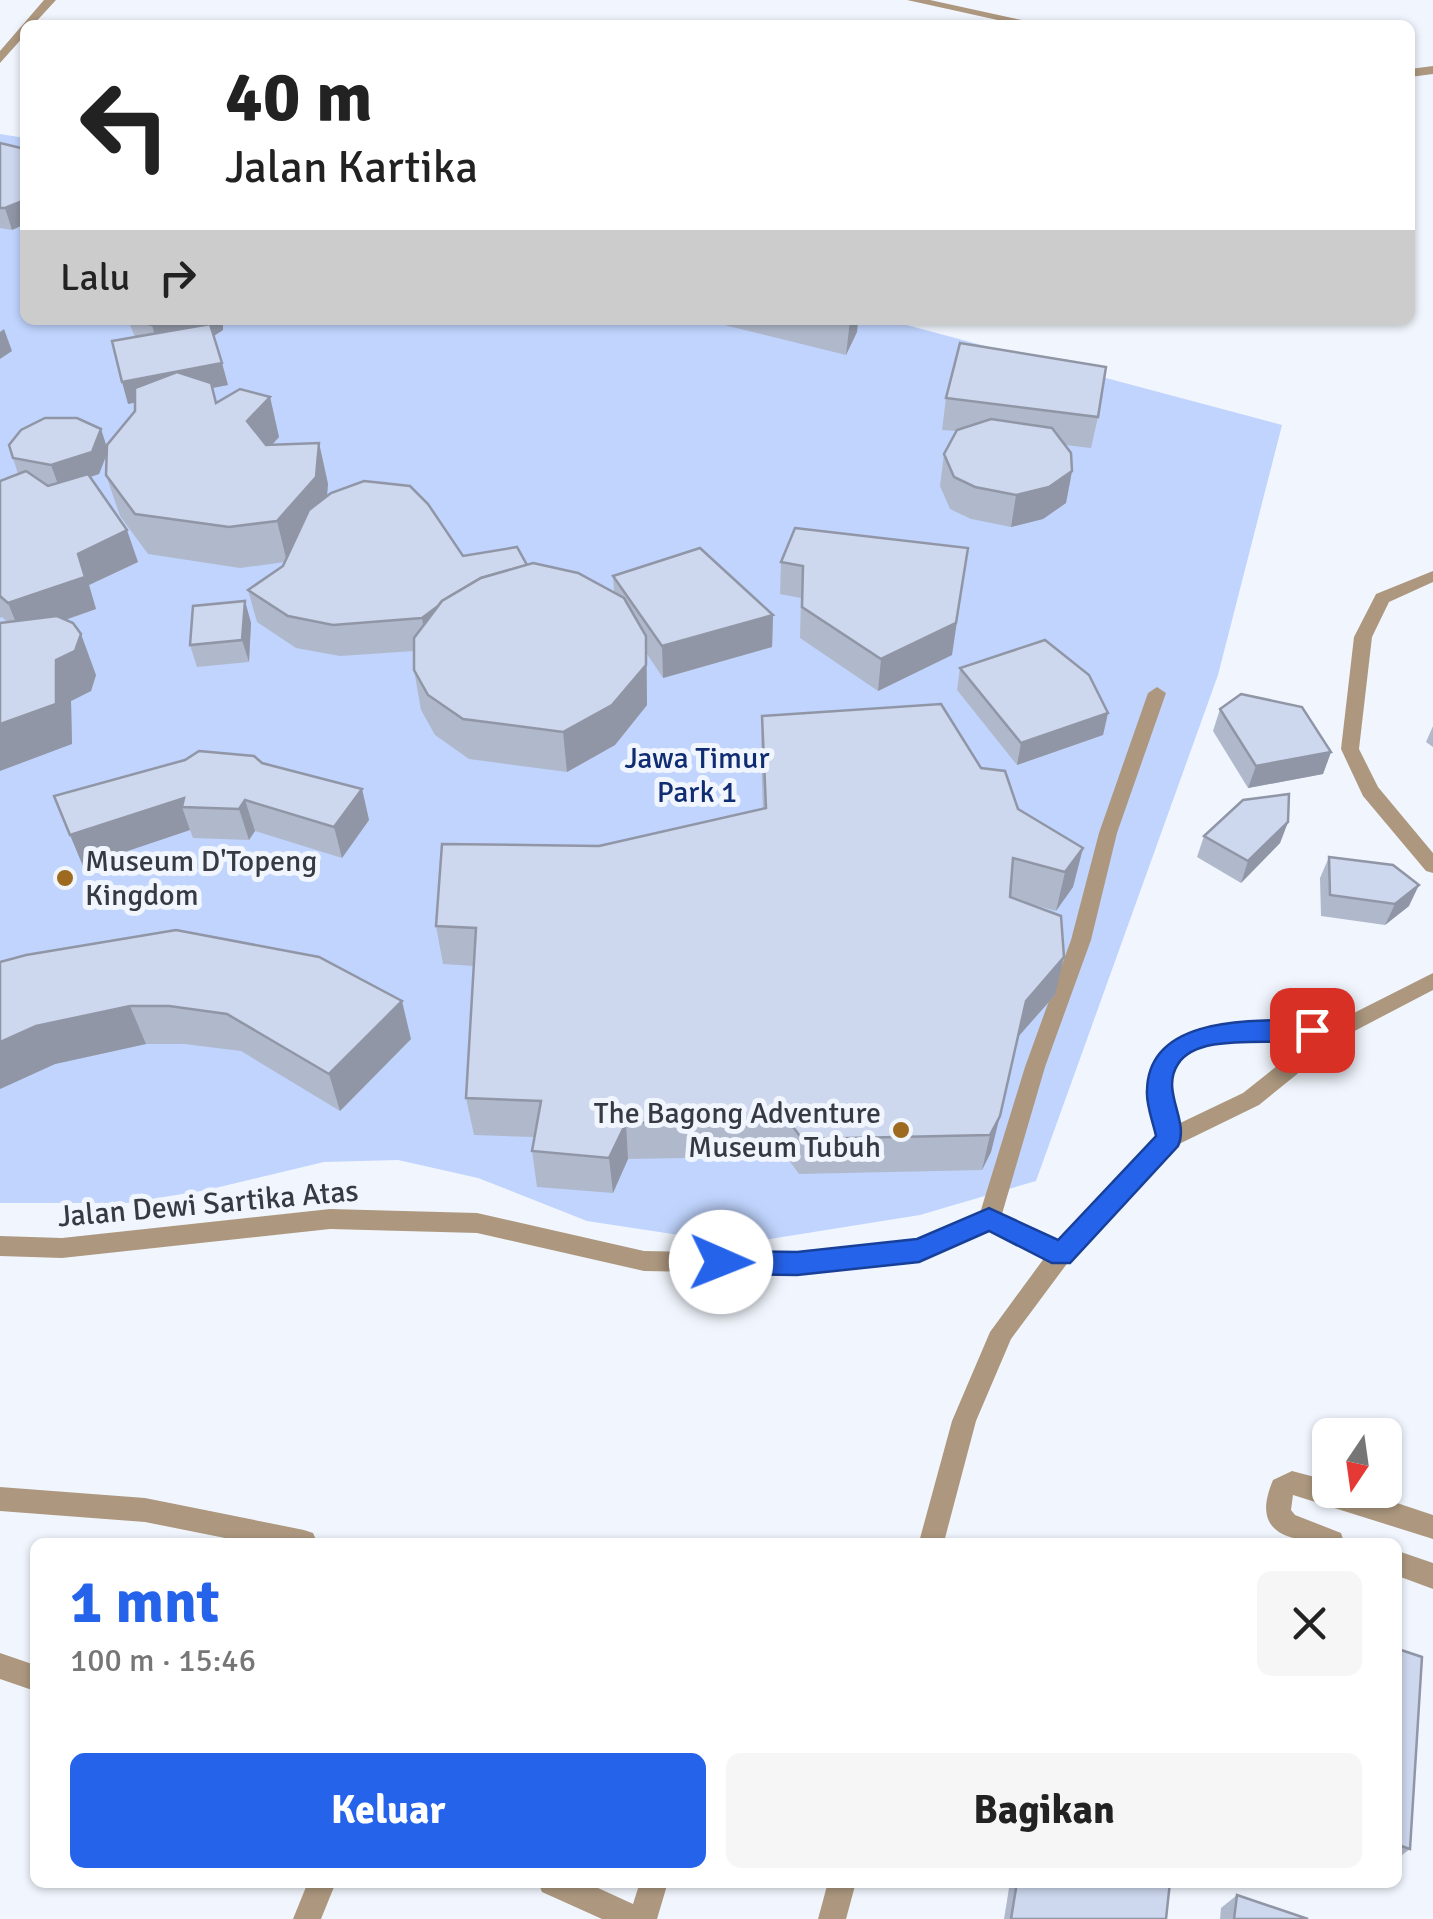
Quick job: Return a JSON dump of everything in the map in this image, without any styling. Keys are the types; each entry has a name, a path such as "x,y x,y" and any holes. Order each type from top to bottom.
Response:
{"street":[{"path":"32,20 50,0"},
{"path":"913,0 1013,20"},
{"path":"0,59 20,34"},
{"path":"1433,576 1382,598 1362,637 1350,749 1370,791 1433,866"},
{"path":"1061,1254 989,1219 1080,940 1108,833 1157,693"},
{"path":"933,1538 964,1421 1002,1332 1061,1254 1169,1139 1251,1098 1336,1031 1433,981"},
{"path":"1169,1139 1158,1092 1164,1064 1174,1050 1244,1031 1336,1031"},
{"name":"Jalan Dewi Sartika Atas","path":"0,1246 62,1248 330,1219 477,1223 644,1262 797,1264 919,1250 989,1219"},
{"path":"1322,1538 1286,1524 1278,1513 1282,1488 1292,1483 1312,1488 1433,1528"},
{"path":"0,1498 145,1510 284,1538"},
{"path":"1402,1565 1433,1576"},
{"path":"0,1666 30,1676"},
{"path":"307,1919 320,1888"},
{"path":"565,1888 634,1919"},
{"path":"643,1919 652,1888"},
{"path":"832,1919 840,1888"}],"green space":[{"name":"Jawa Timur Park 1","path":"0,134 20,137 20,325 907,325 1282,425 1218,675 1036,1181 920,1215 738,1244 587,1221 478,1178 398,1160 324,1162 207,1190 127,1203 0,1203"}],"building":[{"path":"0,143 20,148 20,202 0,208"},
{"path":"210,325 222,363 122,382 112,341"},
{"path":"960,343 1106,367 1098,417 946,398"},
{"path":"177,372 211,383 216,403 240,389 270,397 247,421 266,445 319,443 316,477 277,521 229,527 135,514 106,475 107,445 135,411 135,388"},
{"path":"45,418 77,418 101,429 92,452 51,465 13,458 9,445 21,430"},
{"path":"991,419 1052,428 1071,453 1072,471 1049,487 1016,495 975,487 954,477 944,454 957,430"},
{"path":"26,471 48,486 88,474 127,530 78,554 85,577 8,603 0,596 0,481"},
{"path":"364,481 410,486 428,504 463,556 517,547 527,565 481,578 422,618 333,625 288,616 248,590 283,566 309,510 331,493"},
{"path":"795,528 968,548 956,623 881,659 802,607 803,566 781,562"},
{"path":"700,548 773,615 662,646 613,576"},
{"path":"533,563 578,573 624,598 646,636 646,665 612,705 563,732 463,719 428,695 414,670 414,638 442,601 481,578"},
{"path":"245,601 242,640 190,645 193,606"},
{"path":"57,616 73,623 81,634 75,651 56,660 56,704 0,724 0,623"},
{"path":"1045,640 1089,675 1108,713 1021,743 960,668"},
{"path":"1241,694 1302,707 1331,752 1256,766 1220,709"},
{"path":"941,704 981,768 1005,771 1018,809 1083,848 1065,872 1013,858 1010,897 1061,916 1064,957 1026,1001 1000,1116 990,1135 802,1139 788,1120 626,1123 609,1158 532,1151 541,1101 466,1098 476,928 436,926 442,844 599,846 766,808 762,716"},
{"path":"199,751 254,756 262,763 362,789 334,827 245,800 239,809 182,807 184,798 70,835 54,796 185,760"},
{"path":"1289,794 1288,822 1248,861 1204,836 1243,800"},
{"path":"1329,857 1393,865 1419,885 1395,904 1330,895"},
{"path":"176,930 319,957 402,1001 329,1074 227,1014 169,1006 130,1006 36,1026 0,1042 0,962"},
{"path":"1402,1650 1422,1657 1410,1849 1402,1846"},
{"path":"1016,1888 1169,1888 1166,1919 1011,1919"},
{"path":"1237,1895 1308,1919 1234,1919"}],"place":[{"name":"Museum D'Topeng Kingdom","path":"65,878"},
{"name":"The Bagong Adventure Museum Tubuh","path":"901,1130"}],"route":[{"path":"721,1262 797,1264 919,1250 989,1219 1061,1254 1169,1139 1158,1092 1164,1064 1174,1050 1244,1031 1312,1030"}]}
